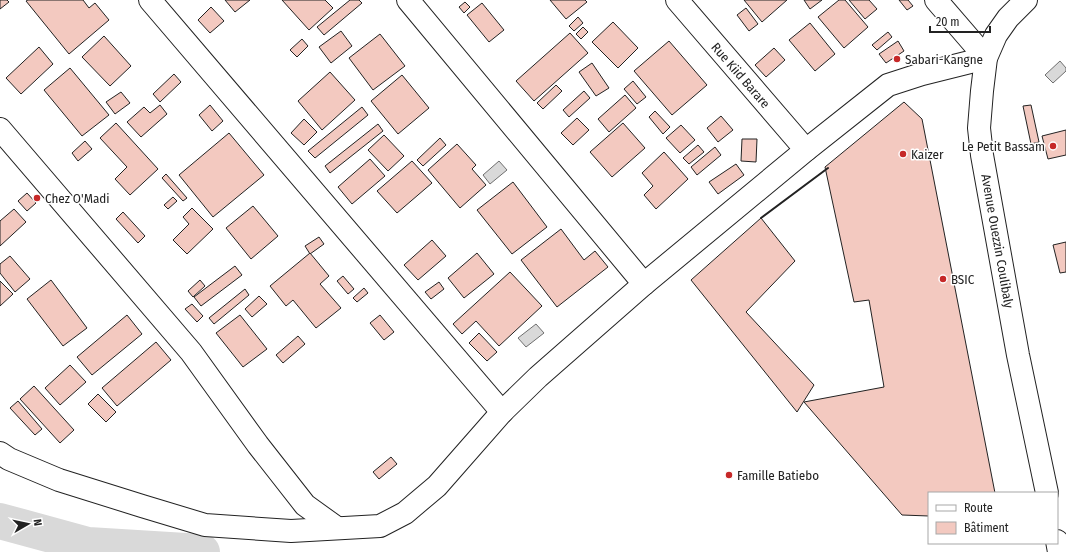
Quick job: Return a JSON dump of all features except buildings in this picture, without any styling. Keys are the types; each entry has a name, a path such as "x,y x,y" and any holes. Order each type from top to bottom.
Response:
{"street":[{"path":"150,0 502,412"},
{"path":"408,0 644,284"},
{"name":"Rue Kiid Barare","path":"677,0 806,150"},
{"path":"0,453 9,460 59,480 205,525 291,531 380,526 405,513 437,486 502,412 538,377 644,284 806,150 888,85 922,74 986,58 936,0"},
{"name":"Avenue Ouezzin Coulibaly","path":"1026,0 1008,18 996,35 986,58 979,128 982,155 1018,356 1047,492"},
{"path":"0,129 191,352 258,445 305,505 337,528"}],"shaded area":[{"path":"1060,61 1066,68 1066,71 1053,83 1045,75"},
{"path":"499,161 507,170 490,184 483,175"},
{"path":"536,324 544,333 526,347 518,338"}],"waterway":[{"path":"0,521 88,545 202,552"}],"wall":[{"path":"761,218 828,168"}],"place":[{"name":"Sabari-Kangne","path":"897,59"},
{"name":"Le Petit Bassam","path":"1053,146"},
{"name":"Kaizer","path":"903,154"},
{"name":"Chez O'Madi","path":"37,198"},
{"name":"BSIC","path":"943,279"},
{"name":"Famille Batiebo","path":"729,475"}]}
